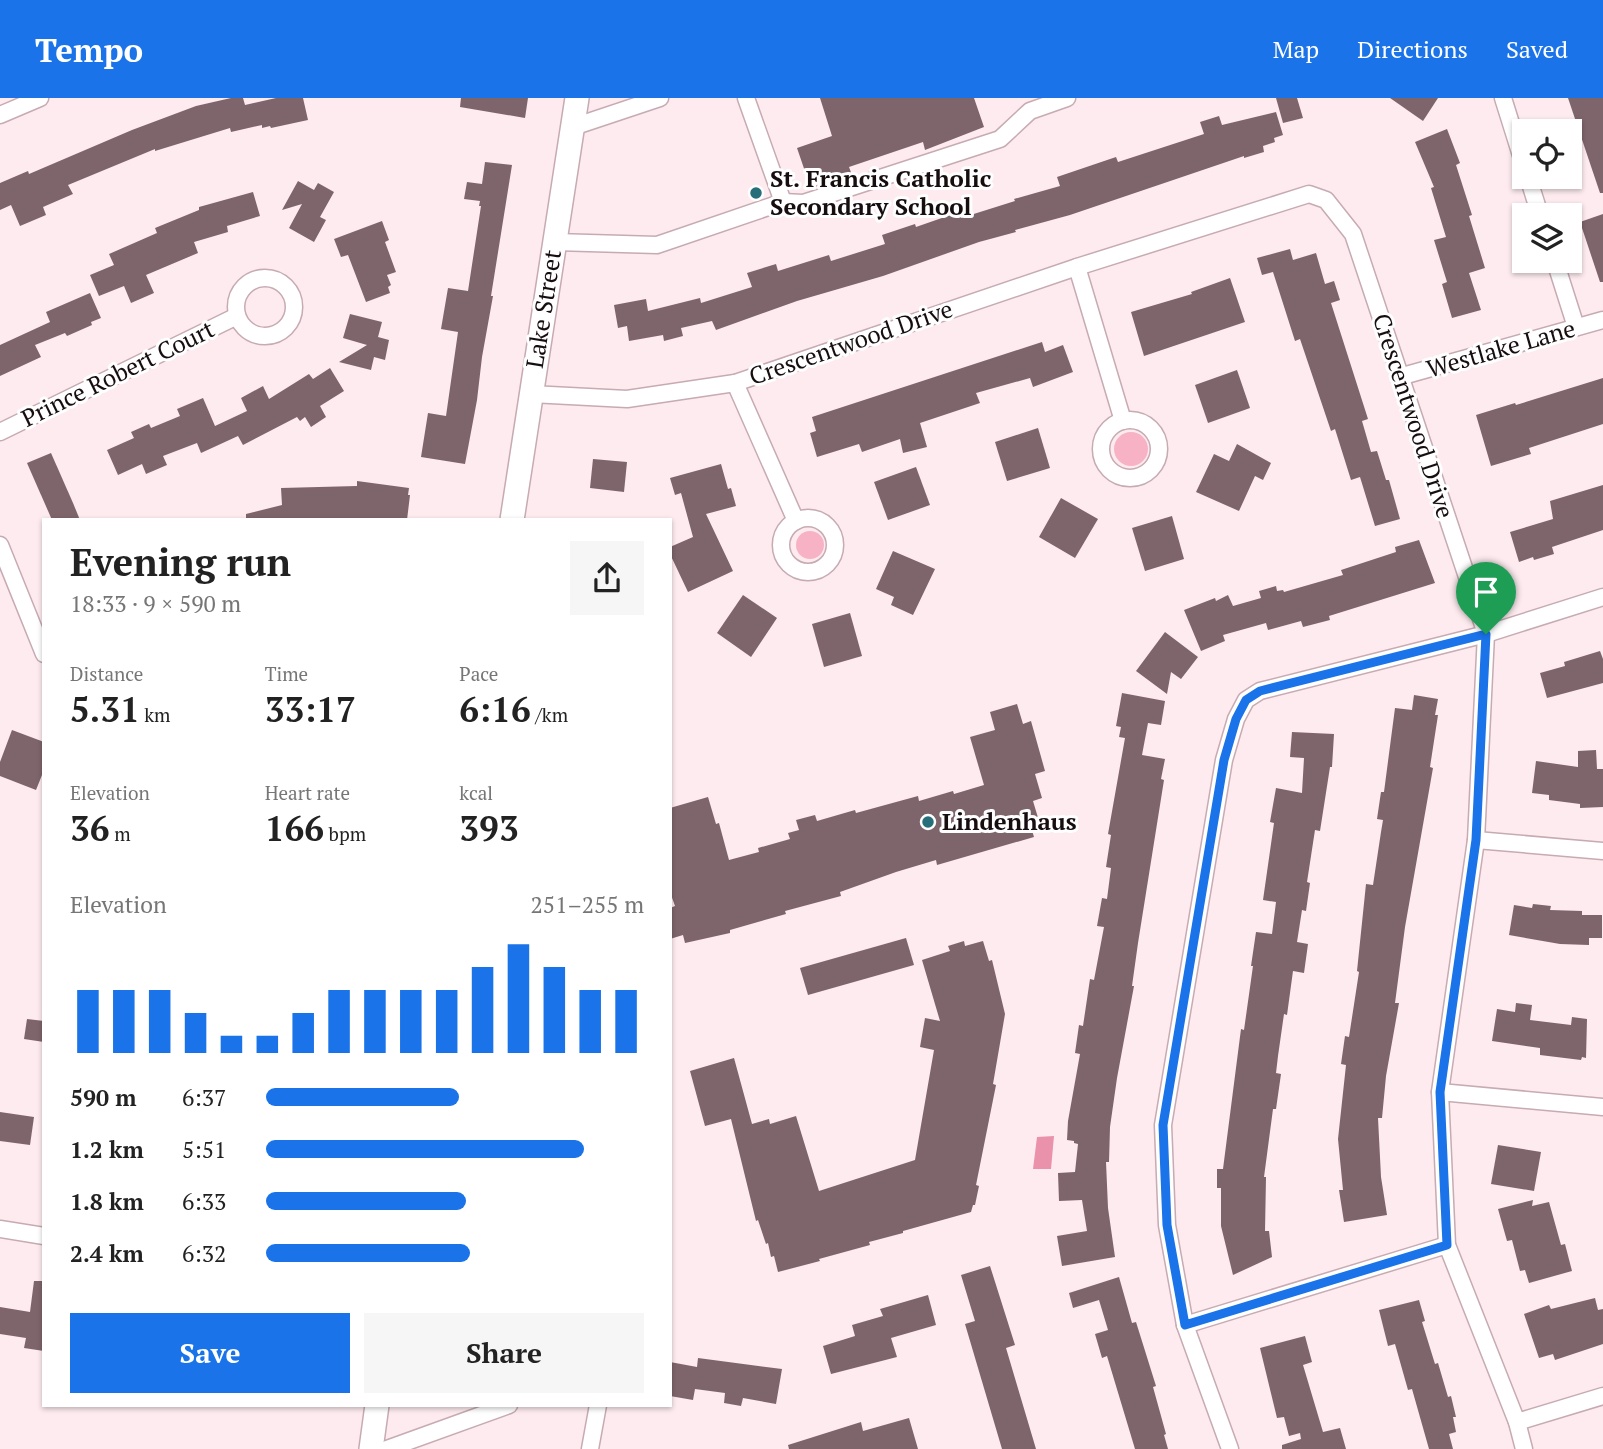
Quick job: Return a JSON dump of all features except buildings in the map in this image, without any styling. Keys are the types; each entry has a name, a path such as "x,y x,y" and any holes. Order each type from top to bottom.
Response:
{"main road":[{"name":"Lake Street","path":"512,518 577,98"},
{"path":"372,1449 377,1407"}],"street":[{"path":"0,115 40,98"},
{"path":"573,127 660,98"},
{"path":"746,98 783,202"},
{"path":"555,242 657,245 783,202 803,203 1000,139 1032,104 1067,98"},
{"path":"1503,98 1512,127"},
{"name":"Crescentwood Drive","path":"531,394 626,399 736,383 1077,267 1309,194 1326,200 1353,234 1486,634 1476,840 1440,1092 1447,1245 1517,1422 1524,1449"},
{"path":"1077,267 1123,421"},
{"path":"1559,273 1576,327"},
{"name":"Prince Robert Court","path":"0,432 237,316"},
{"name":"Westlake Lane","path":"1399,377 1603,320"},
{"path":"736,383 796,521"},
{"path":"0,545 42,649"},
{"path":"1230,1449 1185,1325 1167,1225 1163,1125 1224,760 1236,719 1246,700 1260,691 1486,634 1603,597"},
{"path":"1476,840 1603,851"},
{"path":"1440,1092 1603,1107"},
{"path":"0,1214 0,1219"},
{"path":"0,1229 42,1236"},
{"path":"1185,1325 1447,1245"},
{"path":"1517,1422 1603,1396"},
{"path":"387,1449 503,1407"},
{"path":"590,1449 598,1407"}],"shaded area":[{"path":"1131,432 1143,437 1148,449 1143,461 1131,466 1119,461 1114,449 1119,437"},
{"path":"810,531 820,535 824,545 820,555 810,559 800,555 796,545 800,535"},
{"path":"1054,1136 1051,1169 1033,1169 1037,1137"}],"place":[{"name":"St. Francis Catholic Secondary School","path":"756,193"},
{"name":"Lindenhaus","path":"928,822"}],"route":[{"path":"1486,634 1476,840 1440,1092 1447,1245 1185,1325 1167,1225 1163,1125 1224,760 1236,719 1246,700 1260,691 1486,634"}]}
